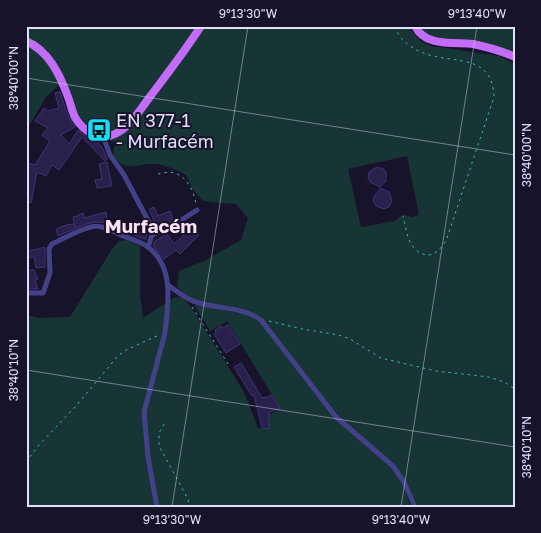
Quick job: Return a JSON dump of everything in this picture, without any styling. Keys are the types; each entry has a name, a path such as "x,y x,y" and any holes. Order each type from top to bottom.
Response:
{"main road":[{"path":"26,40 36,45 50,60 63,82 76,118 90,132 111,136 120,132 133,119 183,54 200,26"},
{"path":"415,26 420,34 430,40 487,47 515,57"}],"street":[{"path":"103,136 110,155 124,174 152,226 152,235 148,247"},
{"path":"152,235 169,228 198,210"},
{"path":"30,293 43,293 50,273 49,249 52,244 91,227 103,227 148,247 159,260 167,275 168,285 165,332 144,412 148,457 157,507"},
{"path":"168,285 189,300 249,313 261,320 336,417 393,466 404,482 415,507"}],"path":[{"path":"396,26 403,40 422,54 479,65 491,77 494,92 494,97 446,241 435,254 427,256 413,249 403,216"},
{"path":"158,174 173,172 183,177 195,195 198,210"},
{"path":"189,300 230,367"},
{"path":"261,320 339,335 350,339 381,358 436,371 489,377 504,382 515,390"},
{"path":"26,462 38,446 124,351 165,332"},
{"path":"164,424 159,434 159,446 188,499 190,507"}],"green space":[{"path":"26,26 409,26 418,39 432,46 499,56 515,64 515,507 418,507 406,481 338,416 262,319 190,298 177,287 179,271 204,261 241,240 248,218 236,204 203,201 193,190 186,175 162,165 125,166 121,164 113,154 116,142 92,136 84,130 63,90 58,86 46,97 26,131","holes":["407,156 419,215 412,217 402,215 395,221 361,227 348,169"]},
{"path":"419,26 515,26 515,54 437,39 427,36"},
{"path":"127,240 140,246 140,294 143,318 173,298 184,298 244,392 258,428 268,429 269,415 280,408 227,321 210,331 194,305 245,314 260,321 340,423 392,468 402,483 411,507 26,507 26,315 38,318 70,317 112,249 119,241"}],"building":[{"path":"60,92 68,116 75,127 61,135 69,144 78,130 97,141 107,159 105,161 82,137 59,170 52,165 46,176 37,172 31,203 26,202 26,162 35,165 50,141 42,135 48,128 35,121 44,108 48,111 59,108 55,93"},
{"path":"107,162 112,186 97,188 95,180 102,179 99,164"},
{"path":"377,167 386,172 386,181 380,187 370,182 368,177 369,172"},
{"path":"381,188 389,192 392,201 389,207 384,209 376,206 373,200"},
{"path":"154,207 158,216 170,211 173,220 157,228 149,209"},
{"path":"106,212 107,223 95,222 86,224 58,236 56,229 74,224 75,227 73,217 83,213 84,218"},
{"path":"118,219 126,225 128,222 135,226 132,232 147,233 146,239 113,226"},
{"path":"185,223 199,235 180,254 176,250 164,259 153,246 155,241 167,234 174,244 184,235 179,227"},
{"path":"45,247 45,267 36,268 34,257 26,258 26,252"},
{"path":"33,269 38,279 35,280 38,289 29,289 26,283 26,272"},
{"path":"228,325 240,344 226,353 214,334 215,330 221,326 223,328"},
{"path":"241,363 262,398 271,395 280,408 269,412 269,429 262,428 254,395 252,396 234,367"}],"place":[{"name":"EN 377-1 - Murfacém","path":"99,130"}],"district":[{"name":"Murfacém","path":"151,225"}]}
